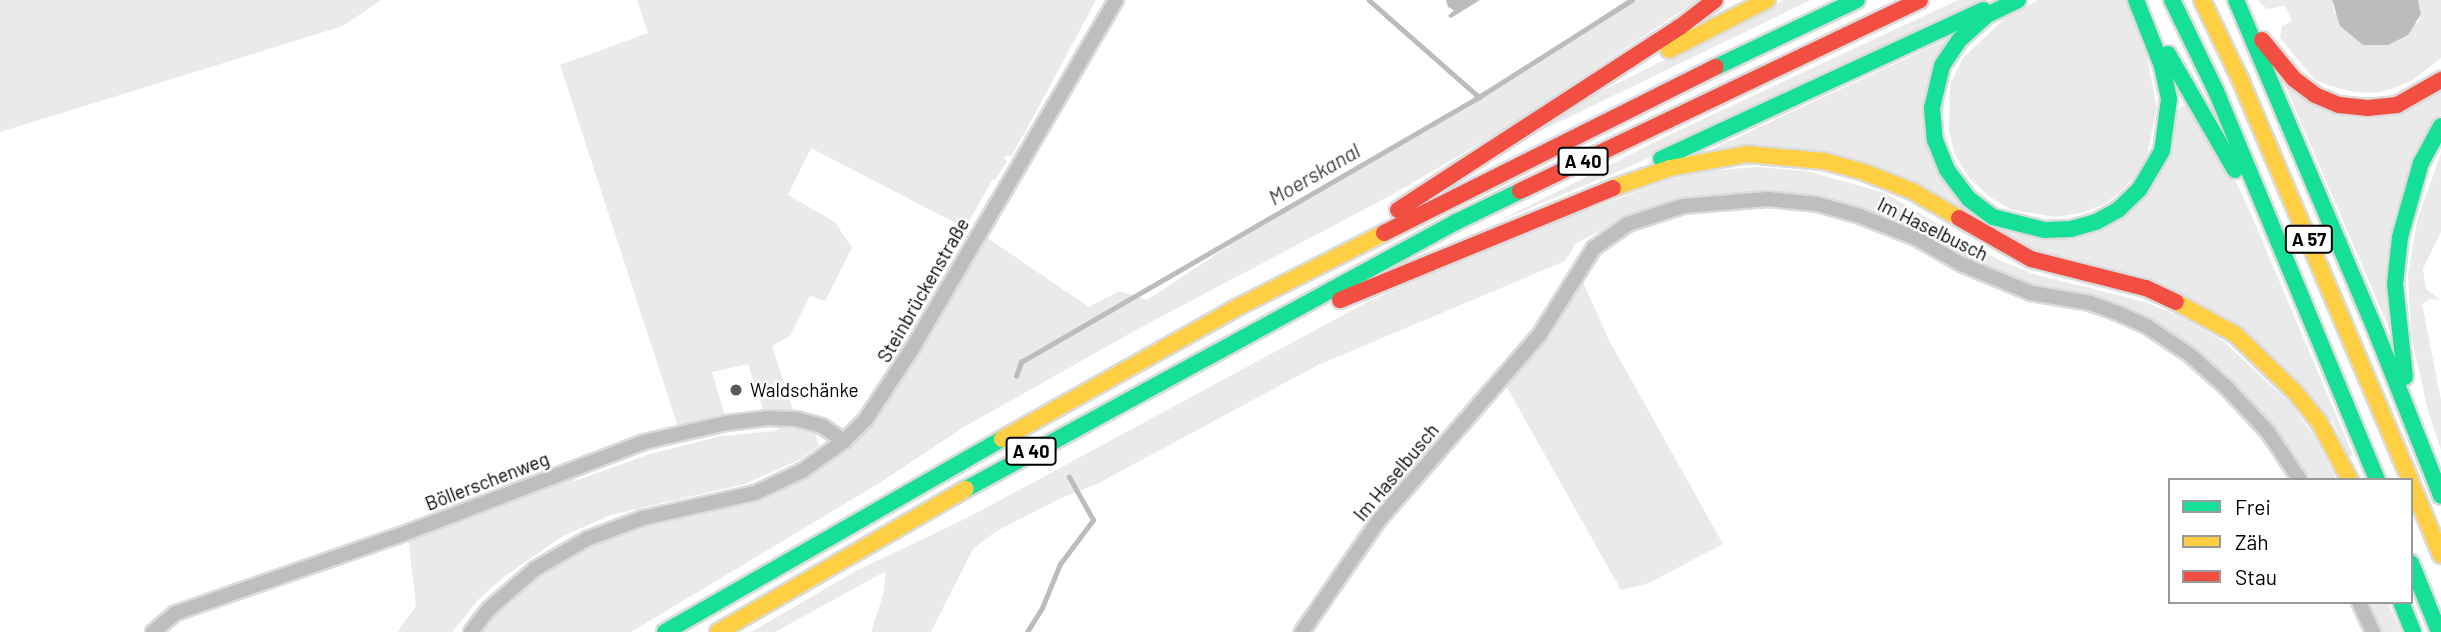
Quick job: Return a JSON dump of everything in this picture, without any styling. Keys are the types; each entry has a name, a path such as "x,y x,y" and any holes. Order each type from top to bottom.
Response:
{"highway":[{"path":"1312,268 1485,152 1680,27 1715,0"},
{"path":"1485,152 1624,74 1767,0"},
{"name":"A 40","path":"665,632 891,500 1312,268 1649,98 1857,0"},
{"name":"A 40","path":"718,632 1032,451 1468,216 1920,0"},
{"path":"1251,331 1310,314 1579,200 1954,21 2007,0"},
{"path":"2018,0 1987,15 1960,39 1942,66 1931,108 1934,129 1947,170 1969,199 1993,217 2043,230 2071,229 2096,222 2119,209 2139,190 2162,151 2169,99 2162,66 2137,0"},
{"path":"2137,0 2233,165 2301,295"},
{"name":"A 57","path":"2172,0 2216,91 2376,478"},
{"name":"A 57","path":"2202,0 2240,79 2410,478"},
{"path":"2239,6 2272,56 2294,79 2315,95 2339,105 2368,108 2397,105 2423,93 2441,80"},
{"path":"2239,6 2377,334 2441,496"},
{"path":"2441,126 2421,163 2407,202 2395,284 2403,369 2441,476"},
{"path":"1579,200 1670,168 1747,154 1824,161 1864,172 1912,191 2031,259 2146,288 2192,309 2235,334 2294,391 2319,422 2349,478"},
{"name":"A 57","path":"2413,486 2441,555"},
{"path":"2413,568 2439,632"},
{"path":"2402,604 2413,632"}],"street":[{"name":"Steinbrückenstraße","path":"471,632 489,609 536,569 587,539 643,518 755,493 823,458 844,441 866,419 912,349 1116,0"},
{"name":"Im Haselbusch","path":"1302,632 1379,520 1540,334 1594,248 1628,224 1684,206 1768,199 1818,204 1860,216 1916,238 1961,264 2020,289 2060,300 2090,303 2115,312 2148,327 2190,355 2227,388 2268,432 2299,478"},
{"name":"Böllerschenweg","path":"153,632 176,613 411,531 643,442 766,418 796,419 822,426 844,441"},
{"path":"2360,604 2373,632"}],"shaded area":[{"path":"0,0 381,0 343,26 0,132"},
{"path":"637,0 1096,0 1011,157 1006,155 1004,158 1007,162 995,180 993,179 965,228 811,148 788,195 835,222 852,248 825,301 810,296 790,336 772,346 796,419 766,418 748,364 712,372 727,423 680,433 560,65 648,33"},
{"path":"1446,0 1480,0 1451,18 1448,16 1454,10 1448,7"},
{"path":"1626,0 1698,0 1511,125 1397,192 1138,329 964,427 881,482 631,632 480,632 510,599 578,551 617,534 770,496 798,482 850,447 867,428 983,235 1089,307 1119,291 1147,300 1279,213 1528,66"},
{"path":"1784,0 1811,0 1518,142 1588,98"},
{"path":"1958,0 1987,0 1631,166 1495,223 1667,136"},
{"path":"2038,0 2127,0 2147,57 2157,108 2147,155 2135,176 2121,191 2105,204 2081,213 2055,217 2012,210 1990,197 1970,179 1955,155 1949,131 1950,85 1963,58 2003,20"},
{"path":"2258,0 2332,0 2334,13 2418,23 2421,14 2418,0 2441,0 2441,58 2413,80 2376,93 2333,87 2315,80 2280,38 2282,26 2292,21 2285,6 2267,9"},
{"path":"2332,0 2418,0 2421,14 2408,35 2388,45 2363,45 2340,26"},
{"path":"1952,37 1948,44 1940,166 2016,232 2123,213 2180,107 2189,104 2229,168 2247,205 2353,455 2348,457 2332,420 2325,422 2237,329 2033,253 1915,185 1706,152"},
{"path":"2284,83 2329,109 2441,86 2441,115 2431,131 2391,333"},
{"path":"2441,153 2441,232 2423,269 2426,289 2441,300 2430,299 2422,304 2441,400 2441,450 2427,407 2411,335 2408,276 2417,221"},
{"path":"1757,167 1807,171 1885,193 1999,260 2033,274 2145,302 2177,315 2223,341 2290,403 2314,436 2336,478 2304,478 2288,450 2160,330 2006,282 1868,211 1829,199 1751,192 1659,207 1606,228 1576,243 1565,261 1318,365 1097,484 1059,499 995,532 973,549 931,632 871,632 883,595 886,571 775,632 751,632 856,571 971,516 1367,302 1513,237 1671,179 1705,171"},
{"path":"1581,278 1609,340 1723,544 1649,583 1621,590 1505,384"},
{"path":"784,424 815,432 819,446 797,461 745,484 611,515 563,536 505,576 479,599 452,632 397,632 416,606 407,528 590,461 572,482 650,454 721,436 776,431"},
{"path":"2366,604 2389,604 2401,632 2379,632"}],"waterway":[{"path":"1369,0 1479,97"},
{"name":"Moerskanal","path":"1016,376 1021,362 1479,97 1632,0"},
{"name":"Moerskanal","path":"1027,632 1042,608 1060,564 1093,520 1069,477"}],"traffic: fast":[{"path":"1716,67 1857,0"},
{"path":"2018,0 1987,15 1960,39 1942,66 1932,108 1935,140 1947,170 1969,199 1993,217 2044,230 2071,229 2096,222 2119,209 2139,190 2162,151 2169,99 2162,66 2136,0"},
{"path":"2172,0 2216,91 2376,478"},
{"path":"2236,0 2377,334 2441,496"},
{"path":"1661,159 1983,10"},
{"path":"2168,54 2235,170"},
{"path":"2405,377 2395,284 2400,237 2421,163 2441,126"},
{"path":"966,489 1456,222 1520,191"},
{"path":"665,632 1002,439"},
{"path":"2413,568 2439,632"},
{"path":"2402,604 2413,632"}],"traffic: slow":[{"path":"1669,50 1767,0"},
{"path":"2202,0 2240,79 2409,478"},
{"path":"1613,188 1670,168 1747,154 1824,161 1864,172 1912,191 1959,218"},
{"path":"1002,439 1236,308 1384,233"},
{"path":"2176,302 2235,334 2294,391 2319,422 2349,478"},
{"path":"2413,488 2441,555"},
{"path":"718,632 966,489"}],"traffic: jam":[{"path":"1398,210 1680,27 1715,0"},
{"path":"1520,191 1920,0"},
{"path":"2262,40 2294,79 2315,95 2339,105 2368,108 2397,105 2441,80"},
{"path":"1384,233 1716,67"},
{"path":"1340,300 1613,188"},
{"path":"1959,218 2031,259 2146,288 2176,302"}],"place":[{"name":"Waldschänke","path":"736,390"}]}
